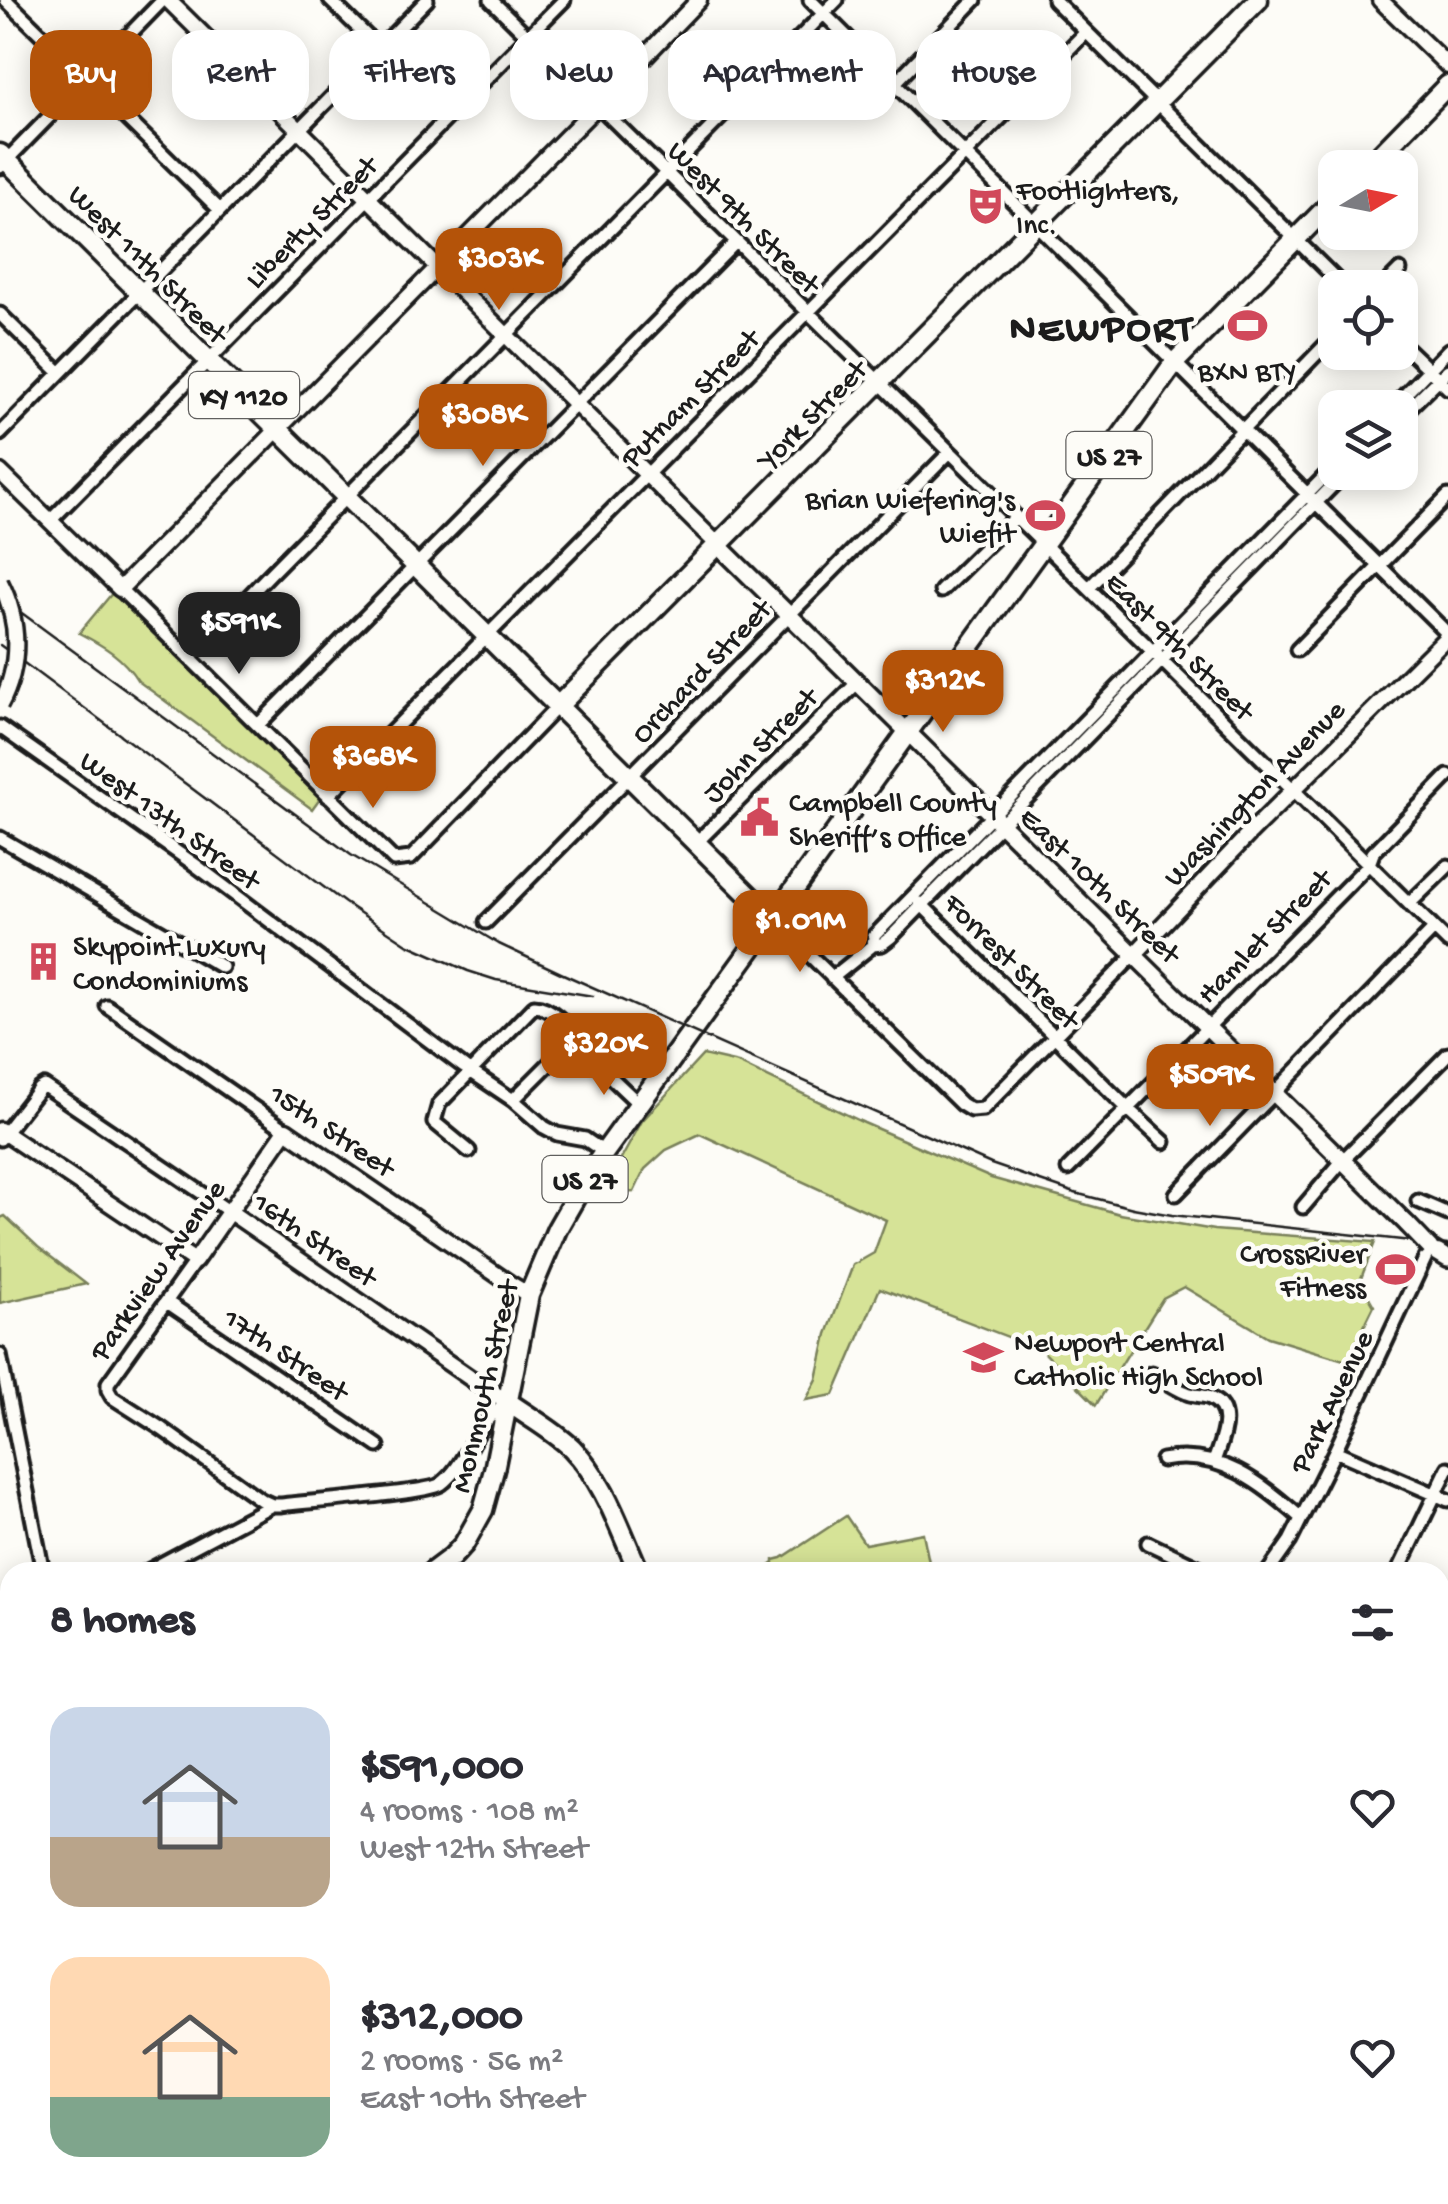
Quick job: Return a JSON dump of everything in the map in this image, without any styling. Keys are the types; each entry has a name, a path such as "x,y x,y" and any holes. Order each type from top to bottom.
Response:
{"main road":[{"name":"York Street","path":"558,706 1258,0"},
{"path":"1385,150 1448,85"},
{"name":"West 11th Street","path":"2,161 141,293 772,918"},
{"name":"Monmouth Street","path":"444,1562 462,1547 478,1522 491,1483 530,1295 579,1188 1176,362 1318,216"},
{"name":"East 10th Street","path":"718,545 1430,1248 1448,1259"},
{"path":"508,1402 570,1446 589,1470 635,1562"}],"street":[{"path":"6,0 36,30"},
{"path":"136,30 166,0 718,545"},
{"path":"330,0 361,30"},
{"path":"398,30 428,0"},
{"name":"West 9th Street","path":"491,0 522,30"},
{"name":"Liberty Street","path":"534,30 564,0"},
{"path":"648,53 699,0"},
{"path":"810,0 840,30"},
{"path":"191,656 837,0"},
{"path":"896,82 975,0"},
{"path":"1054,0 1328,270"},
{"path":"1380,0 1448,66"},
{"name":"Putnam Street","path":"328,796 1086,32"},
{"name":"Liberty Street","path":"50,521 510,54"},
{"path":"896,84 1448,635"},
{"path":"0,434 329,100"},
{"path":"2,161 44,120"},
{"path":"128,120 220,210"},
{"path":"120,588 583,120"},
{"name":"West 9th Street","path":"613,120 879,384"},
{"path":"258,725 736,242"},
{"path":"0,314 60,373"},
{"path":"1418,399 1441,377 1448,350"},
{"path":"1088,588 1318,353"},
{"path":"1418,357 1441,377"},
{"path":"1418,392 1441,377"},
{"name":"East 9th Street","path":"879,384 1448,942"},
{"name":"Orchard Street","path":"486,922 949,453"},
{"path":"0,472 191,656 328,796"},
{"path":"1312,498 1318,490"},
{"path":"772,918 832,978 873,945 874,936 918,901 1322,490"},
{"path":"1298,650 1448,496"},
{"path":"941,591 1015,518"},
{"path":"0,582 16,638 12,677 0,705"},
{"name":"Washington Avenue","path":"832,978 961,1104 971,1110 983,1108 1448,635"},
{"name":"John Street","path":"696,842 857,682"},
{"name":"York Street","path":"328,796 394,860 411,858 558,706"},
{"name":"West 13th Street","path":"0,728 166,843 544,1127 557,1134 585,1139 604,1152"},
{"name":"Hamlet Street","path":"1068,1169 1368,864 1448,776"},
{"path":"0,838 222,967"},
{"path":"1410,904 1448,866"},
{"name":"Forrest Street","path":"918,901 1164,1142"},
{"path":"1176,1194 1434,929"},
{"path":"470,1151 434,1122 439,1104 530,1008 538,1005 558,1018 639,1104"},
{"name":"15th Street","path":"106,1006 530,1295"},
{"path":"513,1100 577,1040"},
{"path":"1303,1207 1343,1160 1448,1054"},
{"name":"16th Street","path":"2,1134 44,1086 508,1402"},
{"name":"Parkview Avenue","path":"272,1505 109,1394 108,1383 286,1130"},
{"path":"2,1134 196,1261"},
{"path":"1418,1201 1448,1214"},
{"name":"Park Avenue","path":"1275,1562 1290,1541 1336,1450 1430,1248"},
{"name":"17th Street","path":"167,1302 378,1446"},
{"path":"0,1355 40,1562"},
{"path":"1152,1373 1178,1389 1210,1398 1220,1406 1226,1426 1214,1462"},
{"path":"165,1562 272,1505 435,1488 454,1470 492,1411 508,1402"},
{"path":"1336,1450 1442,1497"},
{"path":"1162,1460 1179,1457 1214,1462 1246,1474 1301,1518"},
{"path":"1404,1562 1442,1497 1448,1468"},
{"path":"1148,1544 1187,1562"}],"green space":[{"path":"114,591 151,622 152,629 277,750 280,758 320,798 312,809 138,681 112,653 79,633"},
{"path":"703,1055 738,1063 991,1178 1120,1214 1214,1230 1375,1242 1360,1281 1374,1306 1347,1361 1268,1337 1184,1287 1163,1298 1096,1405 1042,1350 880,1288 834,1395 806,1400 817,1379 827,1334 853,1265 874,1253 886,1220 700,1134 666,1150 645,1169 634,1192 602,1194 642,1121"},
{"path":"5,1216 86,1284 0,1303 0,1218"},
{"path":"846,1516 865,1544 923,1533 929,1562 774,1562"}],"railway":[{"path":"0,597 351,855 499,944 563,974 991,1164 1075,1193 1172,1215 1448,1245"},
{"path":"0,645 345,903 407,944 496,980 593,996"}],"place":[{"name":"Footlighters, Inc.","path":"986,206"},
{"name":"BXN BTY","path":"1247,326"},
{"name":"Brian Wiefering's Wiefit","path":"1045,515"},
{"name":"Campbell County Sheriff’s Office","path":"759,818"},
{"name":"Skypoint Luxury Condominiums","path":"43,962"},
{"name":"CrossRiver Fitness","path":"1396,1269"},
{"name":"Newport Central Catholic High School","path":"984,1358"}],"district":[{"name":"NEWPORT","path":"1102,325"}]}
